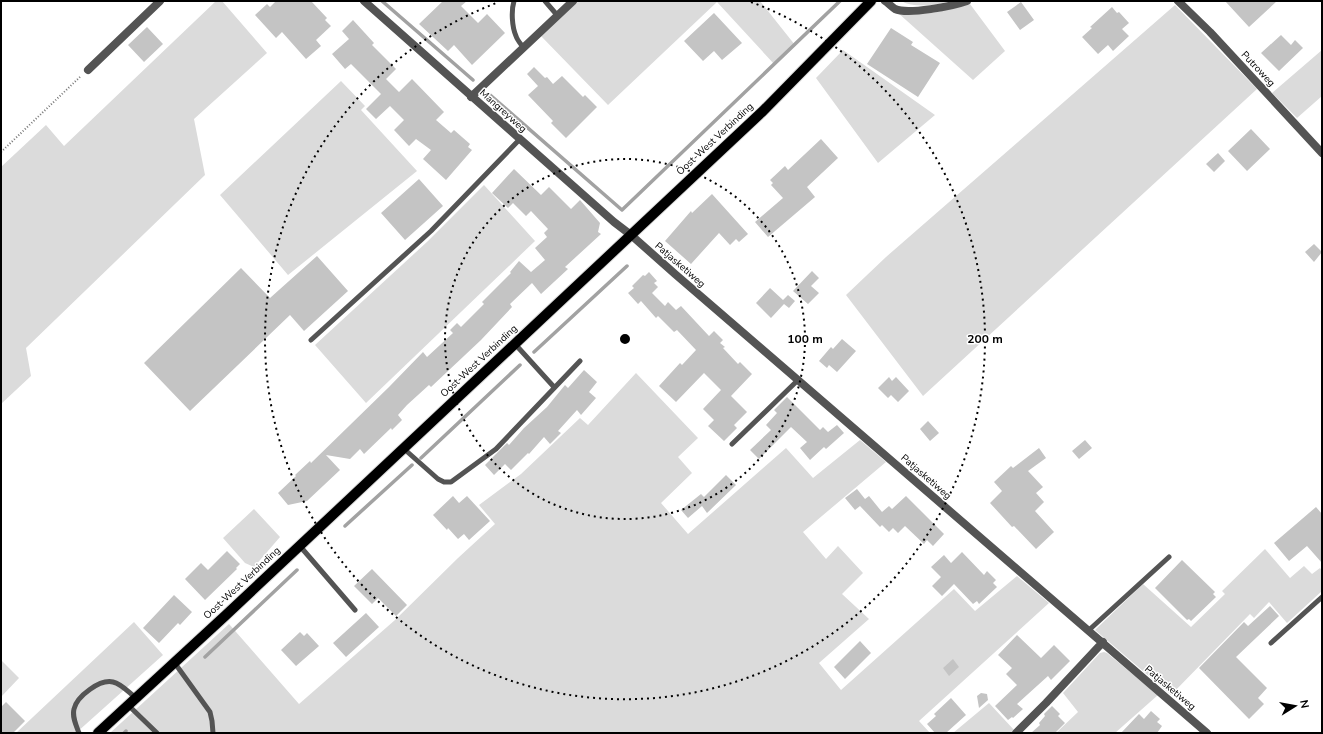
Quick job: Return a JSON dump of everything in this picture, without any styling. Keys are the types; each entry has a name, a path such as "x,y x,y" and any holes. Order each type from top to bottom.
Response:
{"main road":[{"name":"Oost-West Verbinding","path":"98,733 763,111 870,1"}],"street":[{"path":"88,70 160,1"},
{"name":"Mangreyweg","path":"364,1 614,222 632,235"},
{"path":"471,96 573,1"},
{"path":"885,1 896,10 912,11 932,10 966,1"},
{"name":"Putroweg","path":"1178,1 1210,32 1322,153"},
{"name":"Patjasketiweg","path":"632,235 675,274 1207,733"},
{"path":"1016,733 1103,642"}],"lane":[{"path":"514,1 514,31 523,47"},
{"path":"544,1 557,15"},
{"path":"311,340 431,231 520,139"},
{"path":"515,344 554,387"},
{"path":"403,448 438,479 444,482 451,482 496,449 580,361"},
{"path":"732,444 798,380"},
{"path":"299,545 354,610"},
{"path":"1089,630 1169,557"},
{"path":"1271,643 1322,597"},
{"path":"174,662 210,712 213,733"},
{"path":"79,733 73,717 74,708 85,693 97,684 106,681 119,684 157,733"}],"path":[{"path":"1,152 88,70"}],"shaded area":[{"path":"216,1 222,1 267,53 194,119 205,175 26,348 31,376 1,404 1,167 46,125 64,146"},
{"path":"576,1 760,1 795,45 774,64 717,2 608,105 540,35"},
{"path":"901,1 951,1 919,6"},
{"path":"970,4 1005,51 973,80 897,12 933,13"},
{"path":"1175,5 1257,89 923,396 846,295 886,257"},
{"path":"843,50 935,115 878,163 816,78"},
{"path":"1322,50 1322,96 1297,118 1272,93"},
{"path":"341,81 365,106 361,110 417,171 288,275 220,195"},
{"path":"484,185 535,241 366,403 315,345 428,241"},
{"path":"636,373 698,438 678,457 692,473 661,503 688,534 786,448 813,478 860,440 886,462 803,532 826,559 838,546 863,573 842,594 869,619 819,663 841,690 954,589 975,611 1017,576 1049,603 919,721 930,733 110,733 229,624 299,704 395,620 495,524 479,505 521,474 580,418 588,425"},
{"path":"254,509 280,537 254,567 245,563 223,538"},
{"path":"1265,549 1290,578 1304,566 1312,574 1320,568 1322,571 1322,591 1287,623 1269,602 1254,618 1250,614 1171,695 1095,630 1143,584 1191,627 1225,594 1222,591"},
{"path":"134,622 163,655 76,733 16,733"},
{"path":"1104,652 1158,695 1115,733 1056,733 1078,712 1063,693 1100,653"},
{"path":"1,660 19,678 1,697"},
{"path":"989,703 1015,731 1013,733 953,733"}],"building":[{"path":"276,1 311,1 327,18 325,20 331,26 316,40 321,46 306,59 282,32 276,38 255,15 267,4 270,7"},
{"path":"443,1 467,1 461,6 478,23 487,14 505,33 472,65 454,45 448,51 419,24"},
{"path":"1225,1 1277,1 1249,27"},
{"path":"1021,2 1034,20 1020,30 1007,12"},
{"path":"1112,7 1129,23 1122,29 1129,36 1113,51 1108,45 1098,54 1082,37 1092,28 1090,27"},
{"path":"714,13 742,43 722,60 714,51 703,61 684,41"},
{"path":"353,20 374,43 372,45 396,69 386,79 399,92 412,79 444,112 436,120 451,133 454,130 470,144 468,147 472,150 446,180 423,159 431,150 416,139 409,146 394,130 404,120 390,106 376,119 366,109 381,94 351,64 345,69 332,54 349,39 342,31"},
{"path":"147,27 163,44 144,62 128,45"},
{"path":"891,28 913,42 911,45 940,63 918,97 867,64"},
{"path":"1281,35 1291,45 1295,40 1303,48 1279,71 1261,53"},
{"path":"534,67 545,78 547,77 553,84 562,76 583,97 585,95 597,107 566,138 551,123 553,121 528,95 538,86 527,74"},
{"path":"1251,129 1270,149 1247,171 1228,151"},
{"path":"821,139 838,158 807,187 815,197 768,237 755,222 783,198 771,185 773,183 770,180 785,166 788,170"},
{"path":"1218,153 1225,161 1214,172 1206,164"},
{"path":"514,169 541,195 549,187 571,209 580,200 600,223 598,232 601,234 565,267 568,269 541,294 532,283 510,304 512,307 481,340 431,387 429,385 407,405 398,415 402,420 392,430 391,428 364,454 360,449 350,459 326,455 340,470 307,501 288,505 278,493 310,461 311,463 423,352 427,357 453,333 450,330 457,323 461,327 484,304 482,302 511,273 510,272 519,261 531,272 545,260 535,248 547,237 544,233 548,229 531,211 526,216 513,203 508,208 492,193"},
{"path":"419,179 443,206 405,240 381,213"},
{"path":"712,194 748,234 739,242 736,239 730,245 719,233 691,264 665,241 691,211 692,213"},
{"path":"1314,244 1322,252 1314,262 1305,252"},
{"path":"317,256 348,291 304,331 290,315 190,411 144,363 241,268 270,298"},
{"path":"812,271 819,278 811,286 819,293 808,304 793,291"},
{"path":"649,272 657,281 654,283 658,287 652,293 665,306 668,302 676,310 681,306 709,336 714,331 723,340 720,343 725,347 723,348 738,364 740,362 752,374 731,396 747,412 734,425 737,428 724,441 708,426 714,420 703,409 721,390 704,373 676,402 659,386 680,363 682,365 696,350 677,330 674,332 658,316 656,318 641,301 638,304 628,293 634,288 632,286 643,275 645,276"},
{"path":"770,288 783,300 788,295 795,301 789,308 784,304 771,318 756,303"},
{"path":"842,339 856,351 837,372 829,365 827,368 819,361 831,347 833,349"},
{"path":"584,370 597,382 589,392 596,398 581,415 577,410 558,431 561,433 550,444 544,437 529,454 528,453 511,470 505,464 494,475 485,465 507,443 509,445 524,428 547,407 565,385 568,388"},
{"path":"889,377 892,381 896,377 909,391 898,402 891,395 888,398 878,388"},
{"path":"787,397 820,430 823,427 828,432 837,425 844,433 826,449 824,447 810,460 800,448 807,442 791,427 759,459 750,450 771,430 766,425 777,413 774,410"},
{"path":"928,421 939,433 930,441 920,429"},
{"path":"1085,440 1092,448 1079,459 1072,451"},
{"path":"1039,448 1046,458 1028,471 1043,487 1036,493 1044,502 1035,511 1054,532 1036,549 1014,526 1012,527 990,503 1002,491 994,482 1011,466 1013,468"},
{"path":"726,475 736,485 707,513 702,506 688,518 681,510 701,494 704,497"},
{"path":"857,489 865,499 869,496 882,512 889,506 892,509 906,496 944,534 933,546 927,540 924,544 905,526 898,533 893,528 889,532 882,525 880,527 860,506 855,510 845,498"},
{"path":"453,496 459,503 467,496 490,521 469,540 464,534 458,539 433,515"},
{"path":"1316,507 1322,514 1322,563 1307,546 1289,561 1274,543"},
{"path":"227,551 240,564 236,568 237,569 205,600 185,579 201,563 208,570"},
{"path":"962,552 984,575 987,571 996,580 993,583 997,587 979,604 977,601 973,604 954,584 942,596 932,586 941,577 931,567 944,555 951,563"},
{"path":"1182,560 1215,592 1213,594 1216,597 1191,621 1189,619 1187,620 1155,588"},
{"path":"372,569 407,605 396,616 378,598 372,604 354,586"},
{"path":"174,595 192,612 180,625 178,623 159,643 143,628"},
{"path":"1270,606 1279,616 1236,657 1267,688 1258,698 1264,704 1249,719 1199,668 1244,622 1248,626"},
{"path":"366,613 379,627 346,657 333,643"},
{"path":"300,632 304,636 307,633 319,646 296,666 281,650"},
{"path":"1017,635 1041,658 1054,645 1070,661 1051,680 1048,676 1017,704 1023,709 1013,718 1012,717 1008,720 995,706 1017,685 1006,674 1012,668 998,655"},
{"path":"860,641 871,653 845,679 834,667"},
{"path":"953,659 959,667 949,676 943,668"},
{"path":"981,693 987,694 988,700 979,708 977,696"},
{"path":"951,698 966,715 946,733 935,733 927,724 936,716 934,714"},
{"path":"6,702 25,721 13,733 1,733 1,707"},
{"path":"1052,706 1060,714 1058,716 1065,723 1055,733 1031,733 1040,725 1039,723 1045,716 1044,714"},
{"path":"1151,711 1160,719 1157,722 1162,726 1157,733 1121,733 1139,714 1144,719"}],"waterway":[{"path":"382,1 473,80"},
{"path":"489,94 622,210 840,1"},
{"path":"534,352 627,266"},
{"path":"421,458 520,365"},
{"path":"345,526 412,465"},
{"path":"205,657 297,570"}]}
